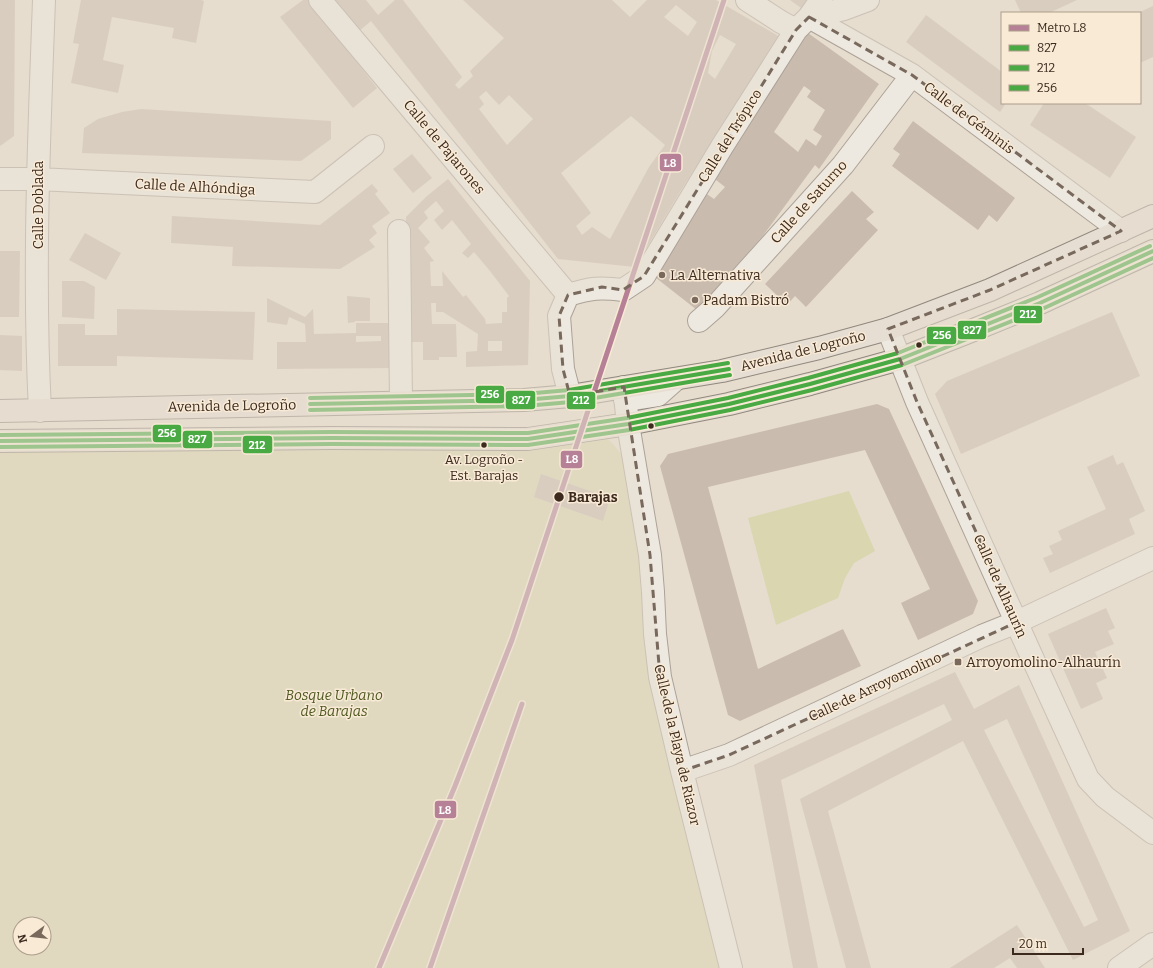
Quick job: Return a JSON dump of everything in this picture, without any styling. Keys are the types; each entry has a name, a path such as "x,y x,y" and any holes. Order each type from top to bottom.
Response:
{"main road":[{"name":"Avenida de Logroño","path":"0,411 524,400 570,396 625,394 676,379 737,368 888,329 990,290 1153,216"},
{"path":"0,441 34,442 332,438 528,439 628,424 722,405 810,384 900,359 966,334 1040,303 1153,251"}],"street":[{"name":"Calle Doblada","path":"40,411 38,369 37,179 44,0"},
{"name":"Calle de Pajarones","path":"320,0 568,295"},
{"name":"Calle de Géminis","path":"747,0 781,22 809,16 912,75 1121,231"},
{"path":"809,16 844,9 868,0"},
{"name":"Calle del Trópico","path":"568,295 584,290 602,287 623,290 644,276 723,145 809,16"},
{"name":"Calle de Saturno","path":"699,321 715,307 843,165 912,75"},
{"name":"Calle de Alhóndiga","path":"0,179 37,179 316,192 373,146"},
{"path":"399,231 401,402"},
{"path":"568,295 559,316 563,369 570,396"},
{"name":"Calle de Alhaurín","path":"888,329 917,402 1088,779 1105,797 1153,833"},
{"name":"Calle de la Playa de Riazor","path":"625,394 635,471 650,555 655,634 660,678 731,968"},
{"name":"Calle de Arroyomolino","path":"682,771 729,755 982,636 1017,622 1153,558"},
{"path":"1119,968 1153,944"}],"highlighted area":[{"path":"809,17 912,75 1121,231 990,290 888,329 917,402 1017,622 729,755 682,771 660,677 650,555 624,387 570,396 563,369 559,316 568,295 602,287 623,290 644,276 796,30"}],"green space":[{"name":"Bosque Urbano de Barajas","path":"597,429 613,444 635,471 653,592 731,968 0,968 0,441"},
{"path":"849,491 875,551 854,563 845,578 838,598 776,625 748,518"}],"building":[{"path":"0,0 15,0 14,136 0,146"},
{"path":"81,0 204,1 196,43 172,38 174,28 112,17 103,60 124,65 118,93 71,83 79,44 73,43"},
{"path":"303,0 308,0 377,88 353,108 280,17"},
{"path":"333,0 366,0 378,15 395,0 403,0 462,77 455,85 459,89 473,76 470,71 504,38 463,0 612,0 630,17 647,0 716,0 780,37 680,192 635,267 558,259 371,21 358,32","holes":["676,5 697,22 688,36 664,17","720,35 736,44 715,79 708,73 712,51","486,91 499,105 509,95 533,119 507,145 479,109 484,104 479,97","631,116 665,145 649,167 610,239 592,227 582,235 576,226 591,213 561,173"]},
{"path":"790,0 811,0 804,10"},
{"path":"1015,0 1077,0 1051,12 1021,12"},
{"path":"1153,6 1153,57 1141,63 1141,12"},
{"path":"926,15 1001,71 1001,104 1005,104 1000,112 906,42"},
{"path":"808,33 879,84 819,169 815,165 762,237 697,310 651,274 704,192 714,199 725,187 711,176","holes":["804,86 811,91 807,97 825,110 813,130 822,136 816,146 806,139 798,152 774,132"]},
{"path":"1043,104 1086,104 1136,137 1110,178 1030,125"},
{"path":"141,109 331,121 331,139 301,161 82,153 84,128 98,119 122,112"},
{"path":"913,121 1015,198 997,222 989,215 978,230 892,166 900,154 893,149"},
{"path":"412,154 432,178 413,193 393,169"},
{"path":"448,179 530,281 528,365 466,367 466,352 477,351 478,334 443,312 436,312 436,303 431,303 432,324 456,324 457,357 439,357 439,360 423,360 423,342 408,342 406,217 427,196","holes":["436,201 444,211 434,220 442,230 452,220 471,244 462,253 468,258 474,252 509,296 507,298 507,312 502,312 502,323 486,324 485,319 466,295 463,297 442,271 443,286 431,286 430,262 434,261 424,248 430,242 418,228 428,218 424,212","488,341 502,341 502,351 488,351"]},
{"path":"372,184 378,191 375,194 390,213 372,226 377,233 369,240 375,247 340,269 232,266 233,247 171,243 172,216 320,225"},
{"path":"852,191 874,212 866,219 878,230 806,307 795,296 787,305 765,284"},
{"path":"85,233 121,253 106,280 69,260"},
{"path":"0,251 20,251 19,317 0,317"},
{"path":"62,281 84,281 95,287 94,319 62,317"},
{"path":"347,296 370,298 370,321 355,321 348,323"},
{"path":"267,298 305,317 313,309 314,334 356,333 356,323 390,323 392,368 277,369 277,342 306,342 305,324 289,317 287,325 267,322","holes":["356,336 381,336 381,341 356,342"]},
{"path":"117,309 255,312 253,360 117,356 117,366 58,366 58,324 85,324 85,335 117,335"},
{"path":"1112,312 1140,376 961,454 935,394 947,381"},
{"path":"0,335 22,336 22,371 0,370"},
{"path":"877,404 889,409 978,601 973,614 918,640 901,603 930,589 865,450 708,487 758,669 843,629 861,666 740,721 728,715 660,466 668,454"},
{"path":"1113,455 1117,465 1123,462 1145,511 1129,519 1135,534 1050,573 1043,558 1053,554 1049,546 1062,540 1058,531 1106,509 1087,467"},
{"path":"541,474 610,498 603,521 534,497"},
{"path":"1106,608 1115,628 1108,631 1114,644 1095,652 1107,678 1096,683 1103,699 1081,709 1048,634"},
{"path":"955,672 974,709 1019,685 1130,931 1073,960 963,741 828,811 871,968 846,968 800,799 952,720 944,704 781,780 818,968 793,968 754,765","holes":["1007,719 1098,920 1084,927 984,730"]},
{"path":"1017,925 1045,968 1017,968 1010,958 994,968 950,968"}],"metro line":[{"name":"L8","path":"379,968 455,786 512,640 724,0"},
{"name":"L8","path":"430,968 522,704"}],"transit line":[{"name":"256","path":"0,435 332,432 528,433 627,418 728,398 898,353 1038,297 1150,246"},
{"name":"827","path":"0,441 332,438 528,439 628,424 729,404 810,384 900,359 1040,303 1153,251"},
{"name":"212","path":"0,447 332,444 528,445 629,430 730,410 812,390 902,365 1042,309 1153,258"},
{"name":"256","path":"310,398 524,394 569,390 728,363"},
{"name":"827","path":"310,404 524,400 570,396 729,369"},
{"name":"212","path":"310,410 525,406 571,402 730,375"}],"place":[{"name":"La Alternativa","path":"662,275"},
{"name":"Padam Bistró","path":"695,300"},
{"name":"Av. Logroño - Est. Barajas","path":"484,445"},
{"name":"Barajas","path":"559,497"},
{"name":"Arroyomolino-Alhaurín","path":"958,662"}]}
